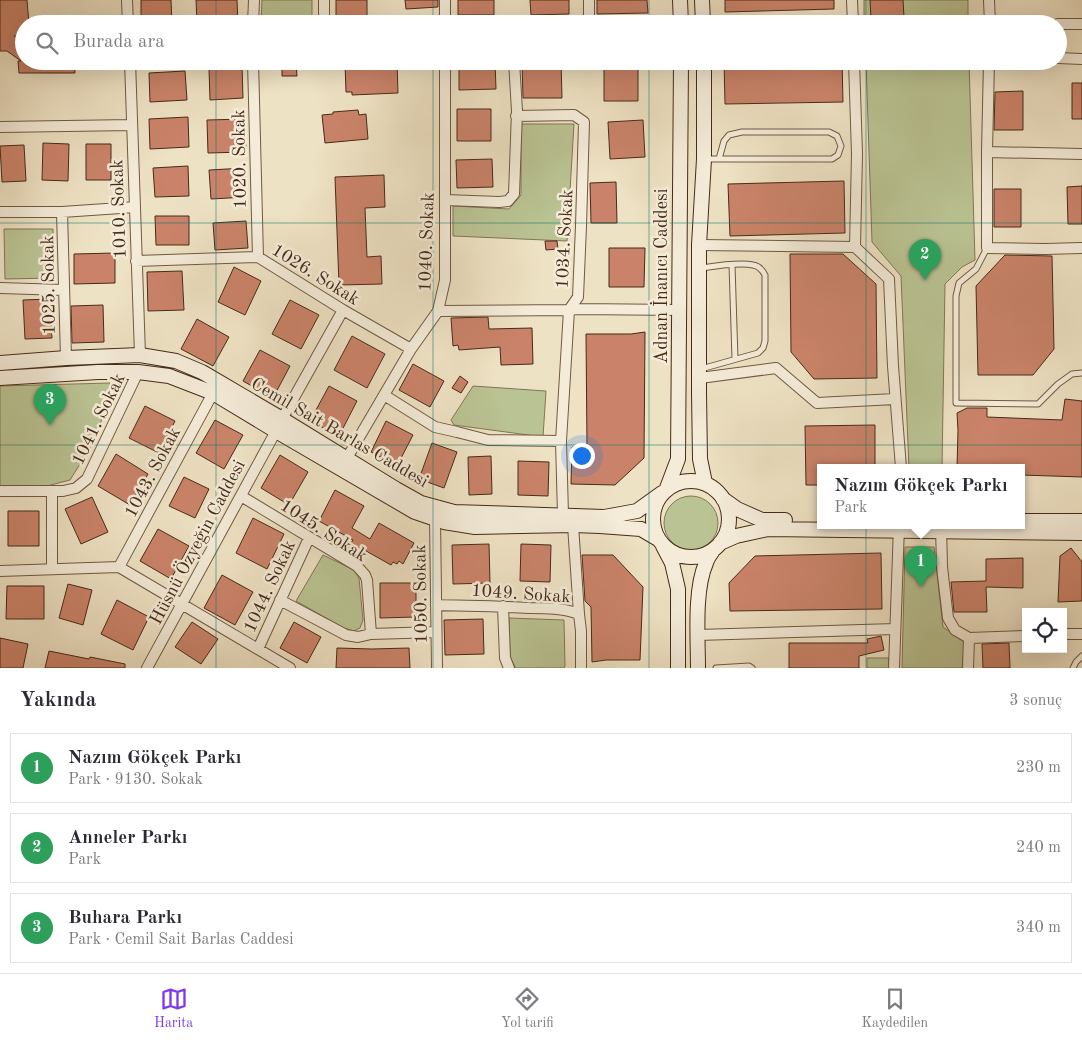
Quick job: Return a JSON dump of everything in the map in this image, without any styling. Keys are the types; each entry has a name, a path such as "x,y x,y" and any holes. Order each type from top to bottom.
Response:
{"street":[{"path":"127,0 128,15"},
{"path":"253,15 254,0"},
{"path":"324,0 324,15"},
{"path":"445,0 445,15"},
{"path":"589,0 589,15"},
{"path":"680,0 681,15"},
{"path":"702,0 703,15"},
{"path":"852,0 853,15"},
{"path":"989,0 990,15"},
{"path":"1067,24 1082,24"},
{"path":"1067,58 1082,59"},
{"name":"1010. Sokak","path":"130,70 140,355"},
{"name":"1020. Sokak","path":"253,70 258,257"},
{"name":"1040. Sokak","path":"347,458 411,349 438,311 444,280 445,70"},
{"path":"444,200 498,202 508,200 514,194 516,116 514,70"},
{"name":"Adnan İnanıcı Caddesi","path":"665,491 678,459 682,70"},
{"path":"704,70 704,159 699,268 700,459 705,483"},
{"path":"854,70 857,154 855,246"},
{"path":"989,70 987,248 1082,248"},
{"name":"1034. Sokak","path":"516,116 574,115 584,122 582,226 578,297 569,310 561,441 579,614"},
{"path":"0,127 132,125"},
{"path":"987,152 1082,154"},
{"path":"0,212 62,212 135,207"},
{"name":"1025. Sokak","path":"62,212 66,358"},
{"path":"699,245 855,246 889,279 895,399 901,464"},
{"name":"1026. Sokak","path":"136,261 258,257 342,310 411,349"},
{"path":"0,288 64,290"},
{"name":"Hüsnü Özyeğin Caddesi","path":"147,668 342,310"},
{"path":"438,311 680,310"},
{"name":"Cemil Sait Barlas Caddesi","path":"0,363 140,355 176,361 202,372 279,425 415,512 444,522 475,527 604,517 637,510 665,491"},
{"path":"700,374 776,368 817,403 895,399"},
{"name":"Cemil Sait Barlas Caddesi","path":"0,378 98,372 138,372 169,376 213,393 347,458 396,490 421,503 454,512 568,520 641,530 660,542"},
{"name":"1041. Sokak","path":"0,491 52,492 76,488 87,479 138,372"},
{"name":"1043. Sokak","path":"119,567 213,393"},
{"path":"384,395 435,427 488,440 561,441"},
{"path":"678,668 678,589 672,563 652,524 652,516 657,500 665,491 681,481 698,481 712,487 737,510 762,520 817,520"},
{"path":"52,492 52,569"},
{"name":"1045. Sokak","path":"241,496 357,566 367,580 371,634"},
{"path":"698,668 699,590 706,563 724,537 729,522 727,506 723,498"},
{"name":"1050. Sokak","path":"435,519 437,668"},
{"path":"1025,521 1080,523"},
{"path":"1025,525 1080,523"},
{"path":"660,542 669,550 684,556 700,556 736,536 768,529 817,529"},
{"path":"894,668 898,529"},
{"path":"941,529 942,567 948,618 955,630 969,638 1022,636"},
{"name":"1044. Sokak","path":"258,649 309,538"},
{"path":"0,571 119,567 290,668"},
{"path":"280,600 346,635 358,637 371,634 436,632"},
{"name":"1049. Sokak","path":"436,605 503,606 568,610 579,614 581,668"},
{"path":"503,606 505,658 509,668"},
{"path":"698,635 895,630"},
{"path":"1067,634 1082,634"},
{"path":"968,668 969,638"}],"lane":[{"path":"704,159 719,159 832,159 838,155 841,146 838,136 829,132 742,132 730,135 724,141 719,159"},
{"path":"987,248 976,269 960,283 956,296 956,403 1038,404 1058,384 1072,374 1082,373"},
{"path":"732,264 735,360"},
{"path":"699,268 732,264 754,265 762,269 765,274 765,341 762,348 758,352 700,374"},
{"path":"1073,668 1082,656"},
{"path":"716,668 749,666 752,668"}],"green space":[{"path":"262,0 312,0 312,15 261,15"},
{"path":"864,0 968,0 968,15 864,15"},
{"path":"866,70 969,70 975,260 962,267 945,284 942,464 909,464 901,276 872,242"},
{"path":"521,124 574,124 567,241 453,236 453,206 509,209 521,195"},
{"path":"4,229 53,229 54,278 5,279"},
{"path":"110,383 106,407 94,442 70,480 43,487 0,488 0,386"},
{"path":"473,386 546,391 543,437 454,425 451,420"},
{"path":"691,496 701,498 710,504 716,513 718,523 716,533 710,542 701,548 691,550 681,548 672,542 666,533 664,523 666,513 672,504 681,498"},
{"path":"905,547 934,547 943,627 964,642 963,668 902,668"},
{"path":"323,555 354,570 359,578 363,620 360,628 354,631 344,628 296,601"},
{"path":"509,618 564,620 564,668 516,668 510,658"},
{"path":"867,658 889,658 889,668 867,668"}],"building":[{"path":"0,0 27,0 28,15 15,15 15,57 7,51 0,51"},
{"path":"141,0 171,0 172,15 141,15"},
{"path":"196,0 237,0 238,15 197,15"},
{"path":"336,0 367,0 367,15 336,15"},
{"path":"405,0 438,0 438,7 406,9"},
{"path":"458,0 494,0 494,15 458,15"},
{"path":"530,0 569,0 569,14 531,15"},
{"path":"597,0 647,0 648,13 597,14"},
{"path":"725,0 834,0 834,9 725,12"},
{"path":"870,0 903,0 904,15 871,15"},
{"path":"19,70 75,70 75,73 19,73"},
{"path":"209,70 242,70 243,98 210,100"},
{"path":"282,70 297,70 297,76 282,76"},
{"path":"345,70 397,70 398,93 352,95 352,92 346,92"},
{"path":"459,70 495,70 496,89 459,90"},
{"path":"522,70 561,70 562,98 523,98"},
{"path":"604,70 638,70 638,101 604,101"},
{"path":"724,70 842,70 843,102 725,104"},
{"path":"185,71 187,100 150,102 149,73"},
{"path":"1072,83 1082,83 1082,119 1072,119"},
{"path":"1023,91 1023,130 994,130 995,92"},
{"path":"457,109 491,109 491,141 457,141"},
{"path":"358,110 359,115 366,114 368,139 325,143 322,115"},
{"path":"188,117 189,147 150,149 149,119"},
{"path":"245,119 246,152 208,153 207,120"},
{"path":"643,120 645,157 610,159 608,122"},
{"path":"43,143 69,144 68,181 42,180"},
{"path":"86,144 111,144 111,180 86,180"},
{"path":"24,145 26,181 2,182 0,146"},
{"path":"492,159 493,187 457,188 456,160"},
{"path":"188,166 189,196 155,197 153,168"},
{"path":"245,168 246,197 211,199 209,170"},
{"path":"384,175 385,207 365,208 367,257 381,256 382,284 339,285 335,177"},
{"path":"844,181 845,233 730,236 728,184"},
{"path":"616,182 617,223 591,223 590,183"},
{"path":"1082,186 1082,224 1068,224 1067,187"},
{"path":"994,189 1021,189 1021,227 994,227"},
{"path":"155,216 189,216 189,245 156,245"},
{"path":"246,221 248,248 215,250 213,223"},
{"path":"545,241 557,241 558,249 546,250"},
{"path":"609,248 645,248 644,287 609,287"},
{"path":"115,253 115,283 74,284 74,254"},
{"path":"790,254 843,254 876,284 877,378 814,379 791,352"},
{"path":"1005,255 1052,256 1054,349 1033,375 978,375 976,286"},
{"path":"234,267 261,281 245,315 218,302"},
{"path":"182,271 184,310 148,311 147,272"},
{"path":"50,299 52,338 25,339 23,300"},
{"path":"290,300 319,315 301,349 272,334"},
{"path":"103,305 104,342 72,343 71,306"},
{"path":"488,317 489,329 532,328 533,364 501,365 500,347 459,350 458,345 453,346 451,318"},
{"path":"197,319 229,337 213,366 181,349"},
{"path":"645,332 644,458 615,485 571,484 572,447 587,446 586,334 631,334"},
{"path":"352,336 385,354 367,388 334,370"},
{"path":"260,350 290,366 273,398 243,381"},
{"path":"413,364 444,381 430,407 399,390"},
{"path":"460,376 468,382 461,393 452,388"},
{"path":"329,386 357,401 339,436 310,421"},
{"path":"1065,399 1082,401 1082,477 1025,475 1025,464 957,464 957,413 967,408 987,408 987,417 1062,420"},
{"path":"145,406 175,421 159,453 129,438"},
{"path":"215,420 243,435 224,469 196,453"},
{"path":"386,421 413,435 397,466 371,452"},
{"path":"875,425 875,464 817,464 817,485 806,485 805,426"},
{"path":"432,443 457,452 444,488 419,479"},
{"path":"116,454 148,474 130,505 98,486"},
{"path":"280,455 308,472 289,505 261,488"},
{"path":"491,456 492,494 469,495 468,457"},
{"path":"518,461 549,462 548,496 518,495"},
{"path":"184,477 209,489 195,518 169,506"},
{"path":"335,490 364,506 352,528 370,539 379,523 414,543 403,564 399,561 397,564 393,562 391,565 359,547 354,554 347,549 353,540 319,521"},
{"path":"92,497 108,532 81,544 65,509"},
{"path":"8,511 39,511 39,546 8,546"},
{"path":"253,518 284,534 267,569 236,553"},
{"path":"158,529 189,546 171,579 140,561"},
{"path":"489,544 490,583 453,584 452,545"},
{"path":"521,544 551,545 550,582 520,581"},
{"path":"1071,548 1082,562 1082,601 1058,602 1060,556"},
{"path":"881,553 882,609 730,611 729,583 755,556"},
{"path":"582,555 613,555 643,587 640,660 592,662 591,607 585,601"},
{"path":"1023,558 1023,588 986,587 987,612 954,612 951,582 986,581 986,559"},
{"path":"222,575 253,592 235,625 204,608"},
{"path":"380,583 416,583 416,617 380,618"},
{"path":"68,584 92,590 83,625 59,618"},
{"path":"7,586 44,586 44,619 6,619"},
{"path":"117,600 149,617 133,650 101,634"},
{"path":"483,619 484,654 445,655 444,620"},
{"path":"192,622 218,639 201,664 175,647"},
{"path":"294,622 321,637 307,663 280,648"},
{"path":"881,636 884,650 859,656 859,668 789,668 789,643 868,643 867,639"},
{"path":"0,638 28,644 23,668 0,668"},
{"path":"1009,643 1010,668 983,668 982,644"},
{"path":"337,648 409,648 410,668 336,668"},
{"path":"49,651 125,664 125,668 45,668"}],"place":[{"name":"Anneler Parkı","path":"925,280"},
{"name":"Buhara Parkı","path":"50,425"},
{"name":"Nazım Gökçek Parkı","path":"921,587"}]}
